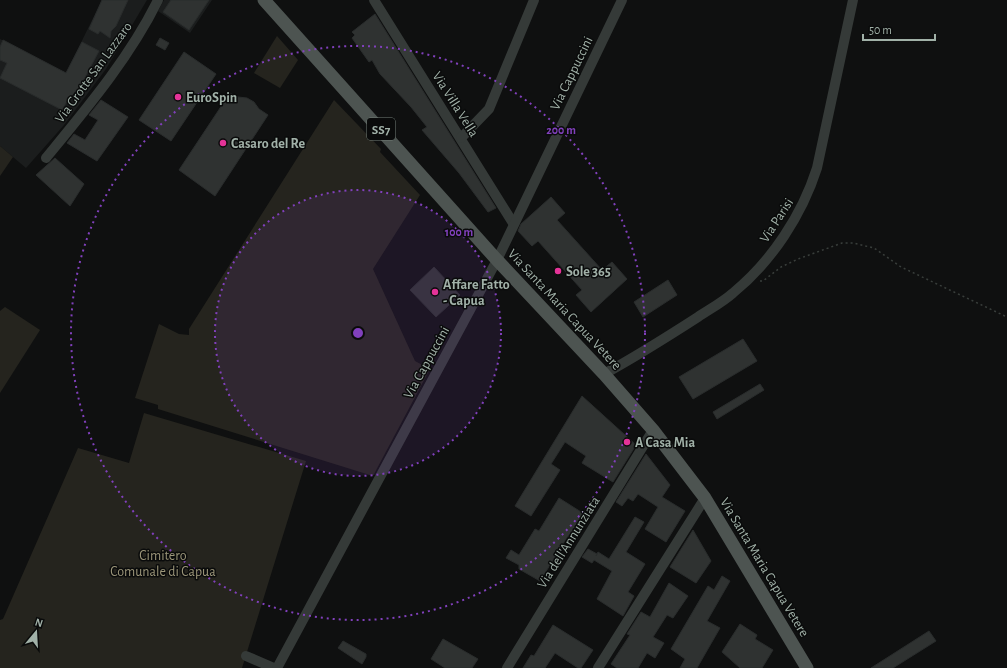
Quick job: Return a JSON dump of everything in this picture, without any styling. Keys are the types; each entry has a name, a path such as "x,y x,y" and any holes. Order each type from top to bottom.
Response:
{"main road":[{"name":"Via Santa Maria Capua Vetere","path":"264,0 404,154 497,260 604,374 653,430 705,498 807,668"}],"street":[{"name":"Via Grotte San Lazzaro","path":"46,158 89,105 118,65 148,21 158,0"},
{"name":"Via Villa Vella","path":"374,0 513,223"},
{"path":"461,138 489,109 534,0"},
{"name":"Via Cappuccini","path":"275,668 497,260 513,223 622,0"},
{"name":"Via Parisi","path":"604,374 650,349 733,293 746,282 767,259 799,213 809,193 817,168 853,0"},
{"name":"Via dell'Annunziata","path":"507,668 653,430"},
{"path":"598,668 705,498"},
{"path":"246,656 275,668"}],"path":[{"path":"746,282 763,280 781,267 798,259 842,243 853,243 874,248 901,267 1007,317"}],"shaded area":[{"path":"102,0 147,0 106,69 64,125 26,168 0,146 0,39 66,73"},
{"path":"164,0 212,0 190,33 158,11"}],"green space":[{"path":"277,36 298,60 280,88 254,73"},
{"path":"334,100 381,149 380,152 420,195 373,269 415,361 430,369 373,476 158,409 158,405 135,398 159,324 179,334 189,335 189,329"},
{"path":"0,146 13,157 0,176"},
{"path":"5,307 40,330 0,393 0,311"},
{"name":"Cimitero Comunale di Capua","path":"144,413 306,461 242,668 0,668 0,620 3,619 78,448 129,463"}],"building":[{"path":"102,0 128,0 116,26 111,31 110,38 100,31 98,34 89,29"},
{"path":"171,0 209,0 189,30 163,12"},
{"path":"375,14 496,208 488,212 459,173 422,130 427,127 411,107 380,74 372,60 369,62 352,38 355,35 352,32"},
{"path":"160,38 169,43 165,50 156,45"},
{"path":"3,40 66,73 82,42 99,51 74,98 70,96 62,110 0,78 7,63 0,60 0,47"},
{"name":"EuroSpin","path":"184,52 216,74 171,141 139,120"},
{"name":"Casaro del Re","path":"230,93 238,97 247,98 254,102 259,109 268,115 215,196 179,170"},
{"path":"101,100 128,117 97,161 67,143 74,134 85,140 98,120 89,115"},
{"path":"55,158 84,184 70,206 36,175"},
{"path":"551,197 565,213 557,220 602,270 612,262 627,279 591,312 576,295 582,290 538,241 532,246 518,231 521,224"},
{"name":"Affare Fatto - Capua","path":"434,267 460,295 436,317 410,290"},
{"path":"668,280 677,295 643,317 634,302"},
{"path":"743,339 757,361 693,399 679,377"},
{"path":"760,384 764,390 717,419 713,412"},
{"path":"582,396 636,445 613,482 582,463 586,456 565,442 551,464 560,470 531,516 515,506"},
{"path":"646,454 670,485 662,497 685,511 666,542 645,529 658,507 638,494 633,501 628,498 622,506 616,502"},
{"path":"559,498 589,517 575,541 568,536 540,581 519,569 519,565 506,558 511,550 519,555 535,529 539,531"},
{"path":"635,517 644,522 626,552 645,564 628,592 634,596 623,616 597,599 612,571 594,560 592,563 582,557 588,549 597,554 598,552 609,559"},
{"path":"693,530 711,561 696,583 670,567"},
{"path":"722,576 730,581 707,621 720,628 697,668 680,668 685,659 671,649 708,586 714,590"},
{"path":"669,583 688,596 673,618 667,615 653,637 664,643 655,658 647,653 638,668 617,668 611,664 630,635 627,634 641,612 650,617"},
{"path":"740,624 757,635 755,639 773,650 762,668 740,668 722,652"},
{"path":"553,625 593,650 581,668 578,668 555,653 545,668 523,668 531,655 534,656"},
{"path":"929,631 936,641 893,668 871,668"},
{"path":"443,639 478,659 472,668 445,668 431,659"},
{"path":"343,641 366,654 362,664 338,648"}],"place":[{"name":"EuroSpin","path":"178,97"},
{"name":"Casaro del Re","path":"223,143"},
{"name":"Sole 365","path":"558,271"},
{"name":"Affare Fatto - Capua","path":"435,292"},
{"name":"A Casa Mia","path":"627,442"}]}
